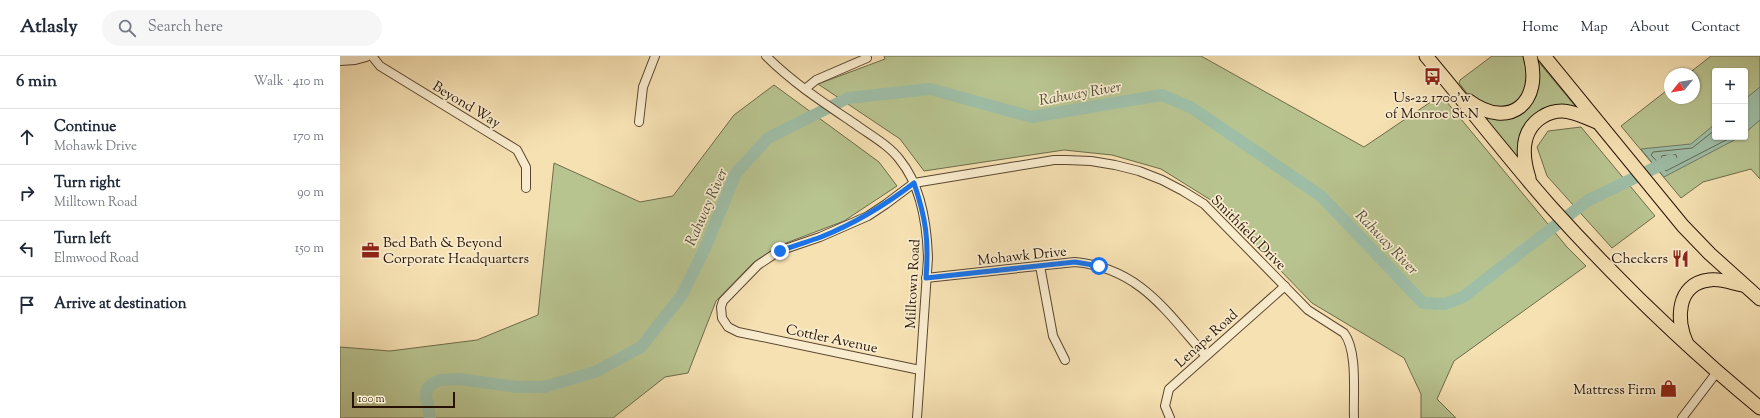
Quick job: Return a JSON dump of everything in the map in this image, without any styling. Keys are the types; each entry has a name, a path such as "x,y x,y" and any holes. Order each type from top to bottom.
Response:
{"highway":[{"path":"1426,56 1531,183 1619,280 1688,346 1760,408"},
{"path":"1455,91 1485,112 1498,114 1511,112 1524,103 1532,87 1533,76 1530,56"},
{"path":"1544,56 1645,181 1692,236 1744,286 1760,299"},
{"path":"1531,183 1525,163 1524,146 1527,132 1535,122 1550,113 1563,111 1573,113 1599,123"},
{"path":"1688,346 1682,332 1680,314 1681,304 1688,291 1696,285 1708,280 1722,280 1744,286"}],"street":[{"path":"340,60 355,59 366,56"},
{"name":"Beyond Way","path":"372,56 380,66 517,150 526,166 526,188"},
{"path":"639,122 643,87 655,56"},
{"name":"Milltown Road","path":"766,56 785,75 880,142 900,160 914,183 922,206 927,232 926,278 918,418"},
{"path":"805,89 816,80 867,58"},
{"name":"Smithfield Drive","path":"914,183 1054,160 1091,161 1139,171 1167,182 1204,204 1312,313 1339,328 1348,338 1353,351 1354,418"},
{"name":"Cottler Avenue","path":"914,183 868,216 820,237 780,251 758,265 727,297 721,307 722,318 725,324 738,332 920,370"},
{"name":"Mohawk Drive","path":"926,278 1075,262 1099,266 1122,274 1151,294 1205,355"},
{"path":"1040,266 1052,336 1065,360"},
{"name":"Lenape Road","path":"1170,418 1165,406 1169,389 1205,355 1285,286"},
{"path":"1682,418 1718,372"}],"shaded area":[{"path":"884,56 1201,56 1364,147 1441,95 1567,247 1586,266 1454,361 1437,399 1456,418 1421,418 1421,394 1404,358 1312,303 1214,202 1161,169 1112,155 1064,150 924,171 900,139 818,84 885,59"},
{"path":"1492,56 1526,56 1529,75 1522,98 1506,109 1473,101 1459,83 1460,80"},
{"path":"1711,56 1760,56 1760,179 1751,169 1703,182 1681,198 1621,126 1664,93 1664,104 1700,104 1700,68 1696,68"},
{"path":"1537,60 1576,107 1549,109 1517,156 1487,121 1488,116 1520,112"},
{"path":"774,85 879,162 897,186 844,221 786,243 753,263 716,301 688,373 665,377 613,418 340,418 340,347 390,351 477,340 538,315 554,163 640,202 673,196 734,115"},
{"path":"1581,127 1655,216 1612,248 1547,176 1537,147 1548,131"}],"water":[{"path":"1760,87 1760,120 1748,130 1748,104 1748,97"},
{"path":"1712,126 1712,140 1734,140 1664,177 1641,149 1691,144"}],"waterway":[{"name":"Rahway River","path":"430,418 426,396 427,389 433,383 441,380 459,379 517,387 544,387 595,372 641,347 682,295 706,246 736,173 768,138 848,98 930,89 1032,117 1162,95 1192,108 1321,196 1423,303 1445,304 1463,297 1587,201 1671,160"}],"place":[{"name":"Us-22 1700'w of Monroe St N","path":"1432,77"},
{"name":"Bed Bath & Beyond Corporate Headquarters","path":"370,250"},
{"name":"Checkers","path":"1681,258"},
{"name":"Mattress Firm","path":"1669,389"}],"route":[{"path":"780,251 820,237 868,216 914,183 922,206 927,232 928,258 926,278 1075,262 1099,266"}]}
